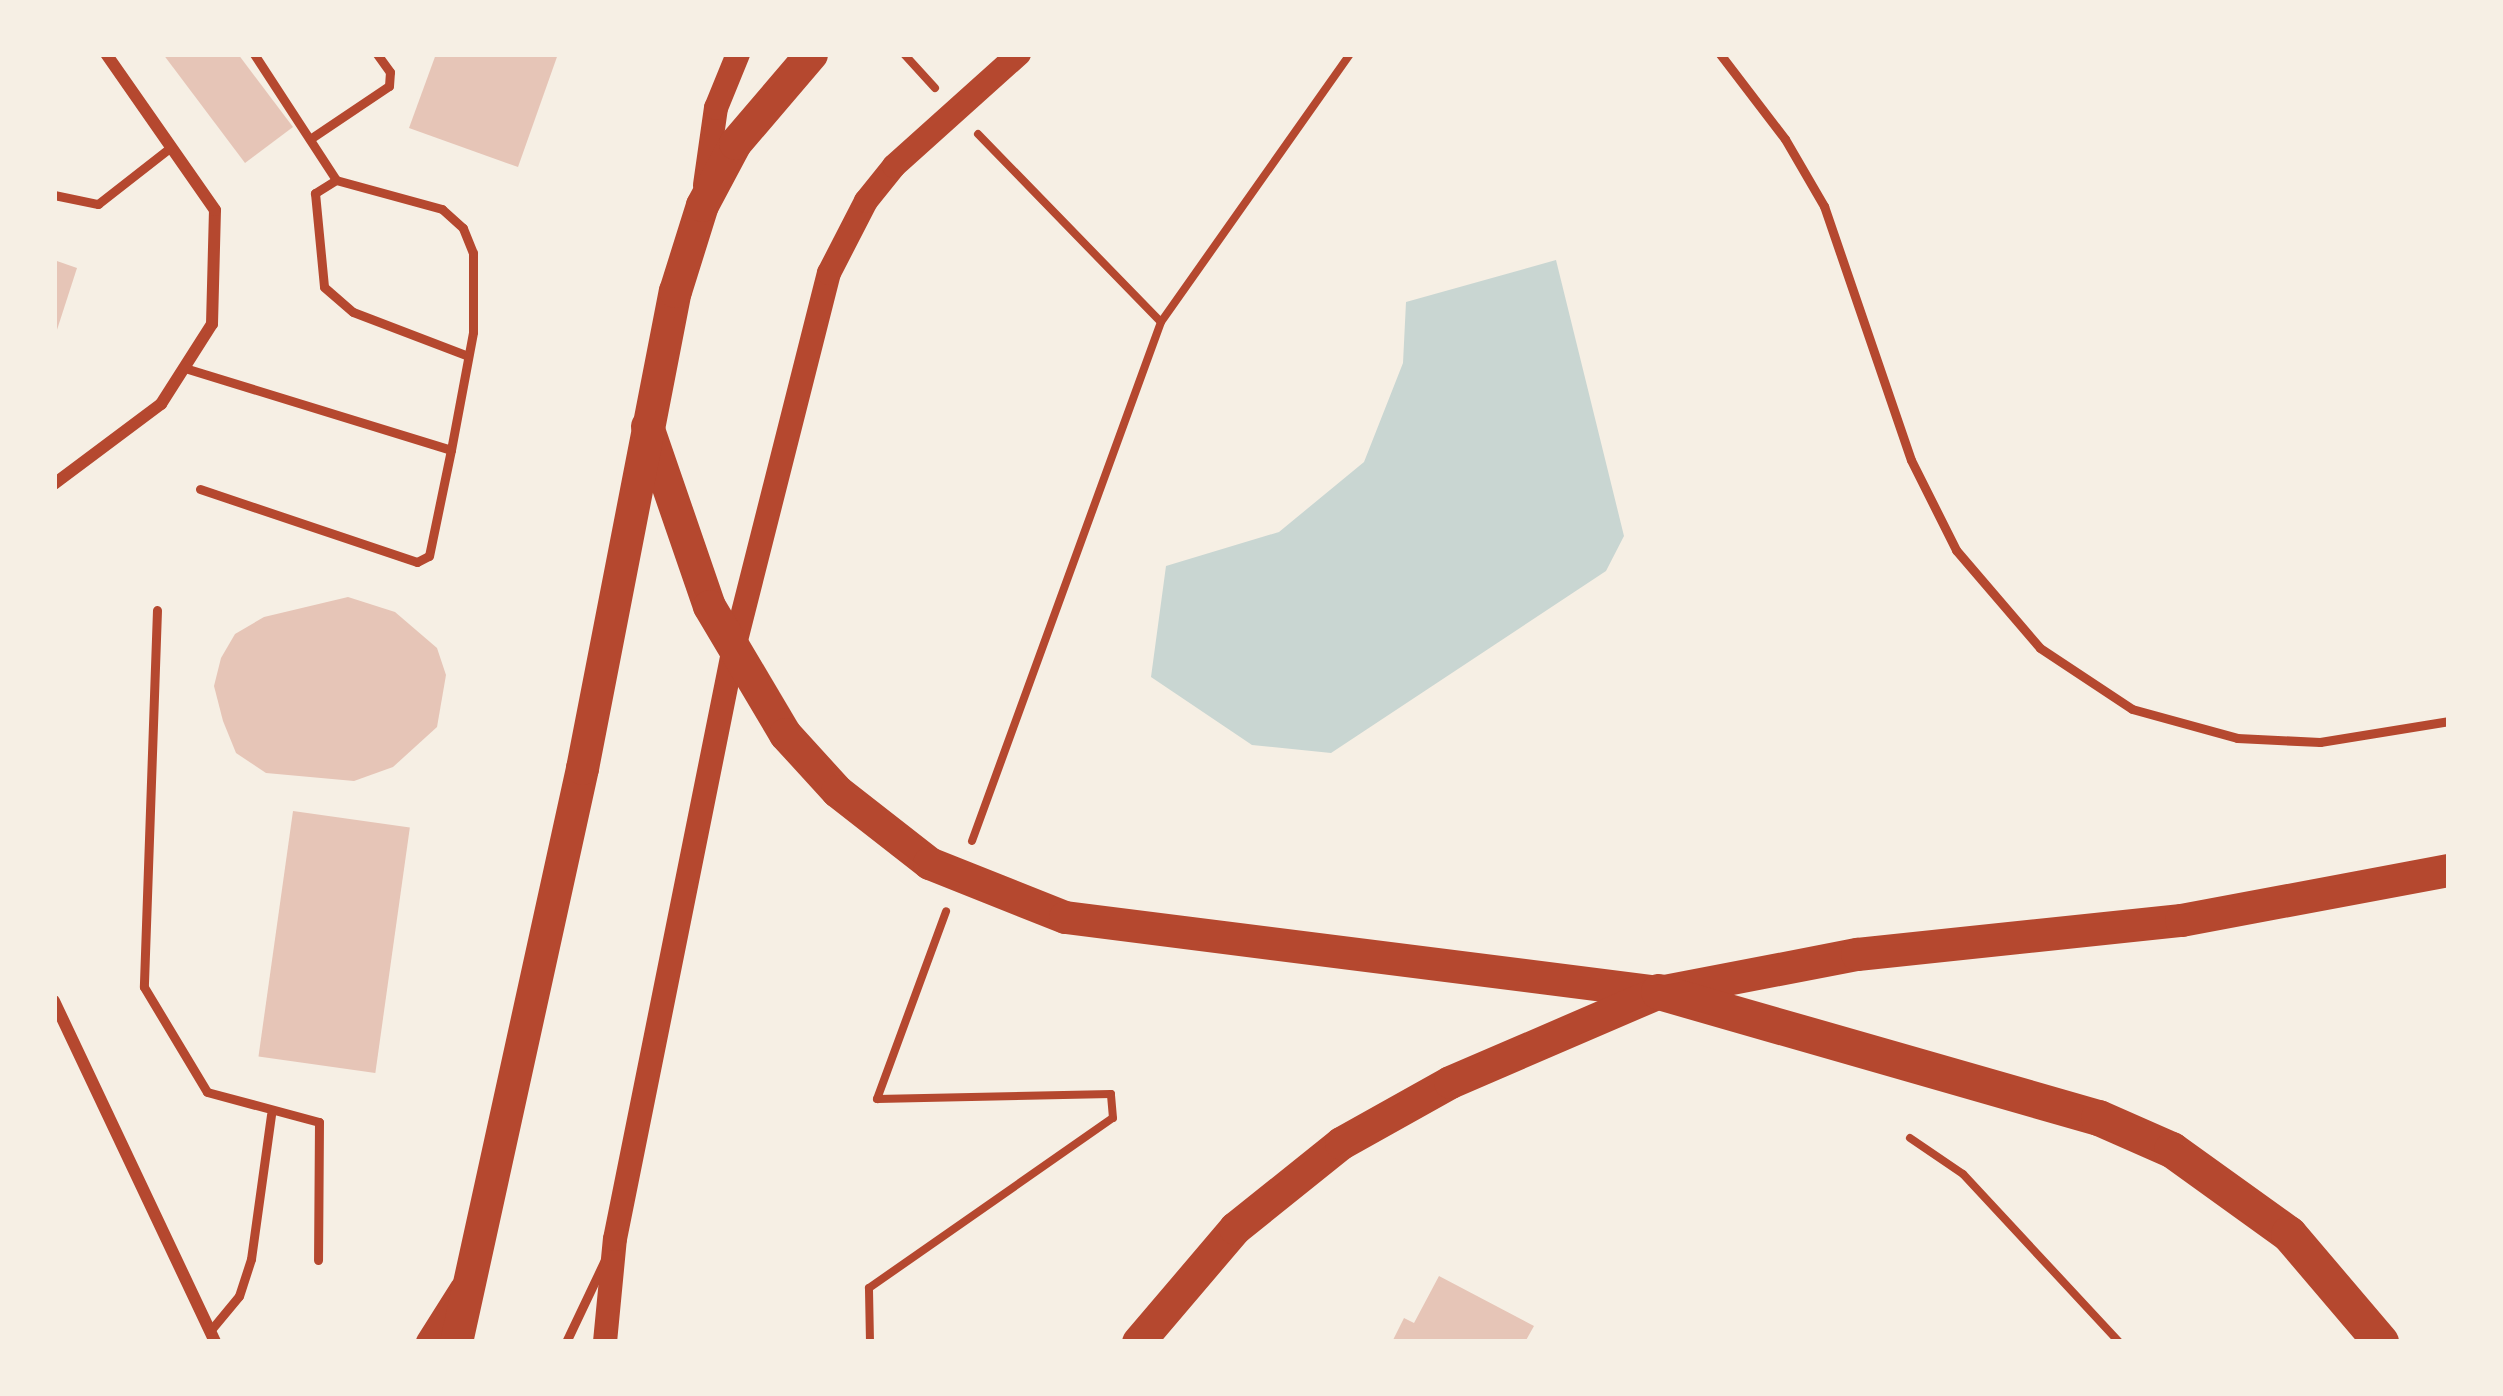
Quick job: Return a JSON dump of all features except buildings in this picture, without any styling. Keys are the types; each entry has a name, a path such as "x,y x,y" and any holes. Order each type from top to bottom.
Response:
{"highway":[{"path":"456,1342 476,1267 646,426 702,205 735,143 812,54"},
{"path":"646,426 688,556 733,652 785,734 846,800 929,863 1015,903 1112,925 1659,992 2046,1102 2172,1150 2290,1234 2381,1342"},
{"path":"1138,1342 1235,1228 1341,1142 1450,1082 1659,992 1857,954 2181,920 2436,873"}],"main road":[{"path":"702,205 716,108 738,54"},
{"path":"605,1342 615,1239 733,652 811,335 846,236 927,131 1019,54"},
{"path":"428,1342 476,1267"}],"street":[{"path":"54,484 161,404 188,369 212,324 215,210 106,54"},
{"path":"54,1001 212,1336"}],"lane":[{"path":"200,490 417,562 429,556 468,356 473,253 464,228 442,209 336,180 254,54"},
{"path":"310,139 389,86 390,72 377,54"},
{"path":"1720,54 1785,139 1823,206 1933,506 1966,564 2028,637 2116,700 2197,731 2320,742 2448,721"},
{"path":"54,195 98,204 171,147"},
{"path":"336,180 315,193 324,287 353,312 468,356"},
{"path":"188,369 452,449"},
{"path":"157,610 144,987 207,1092 271,1114 319,1122 318,1260"},
{"path":"212,1336 238,1297 251,1259 271,1114"},
{"path":"566,1342 615,1239"}],"path":[{"path":"904,54 952,106"},
{"path":"966,855 1161,322 1350,54"},
{"path":"968,123 1161,322"},
{"path":"870,1342 869,1288 1113,1118 1111,1094 877,1099 950,899"},
{"path":"1910,1138 1963,1174 2120,1342"}],"shaded area":[{"path":"1556,260 1624,536 1606,571 1331,753 1252,745 1151,677 1166,566 1279,532 1364,462 1403,363 1406,302"}]}
